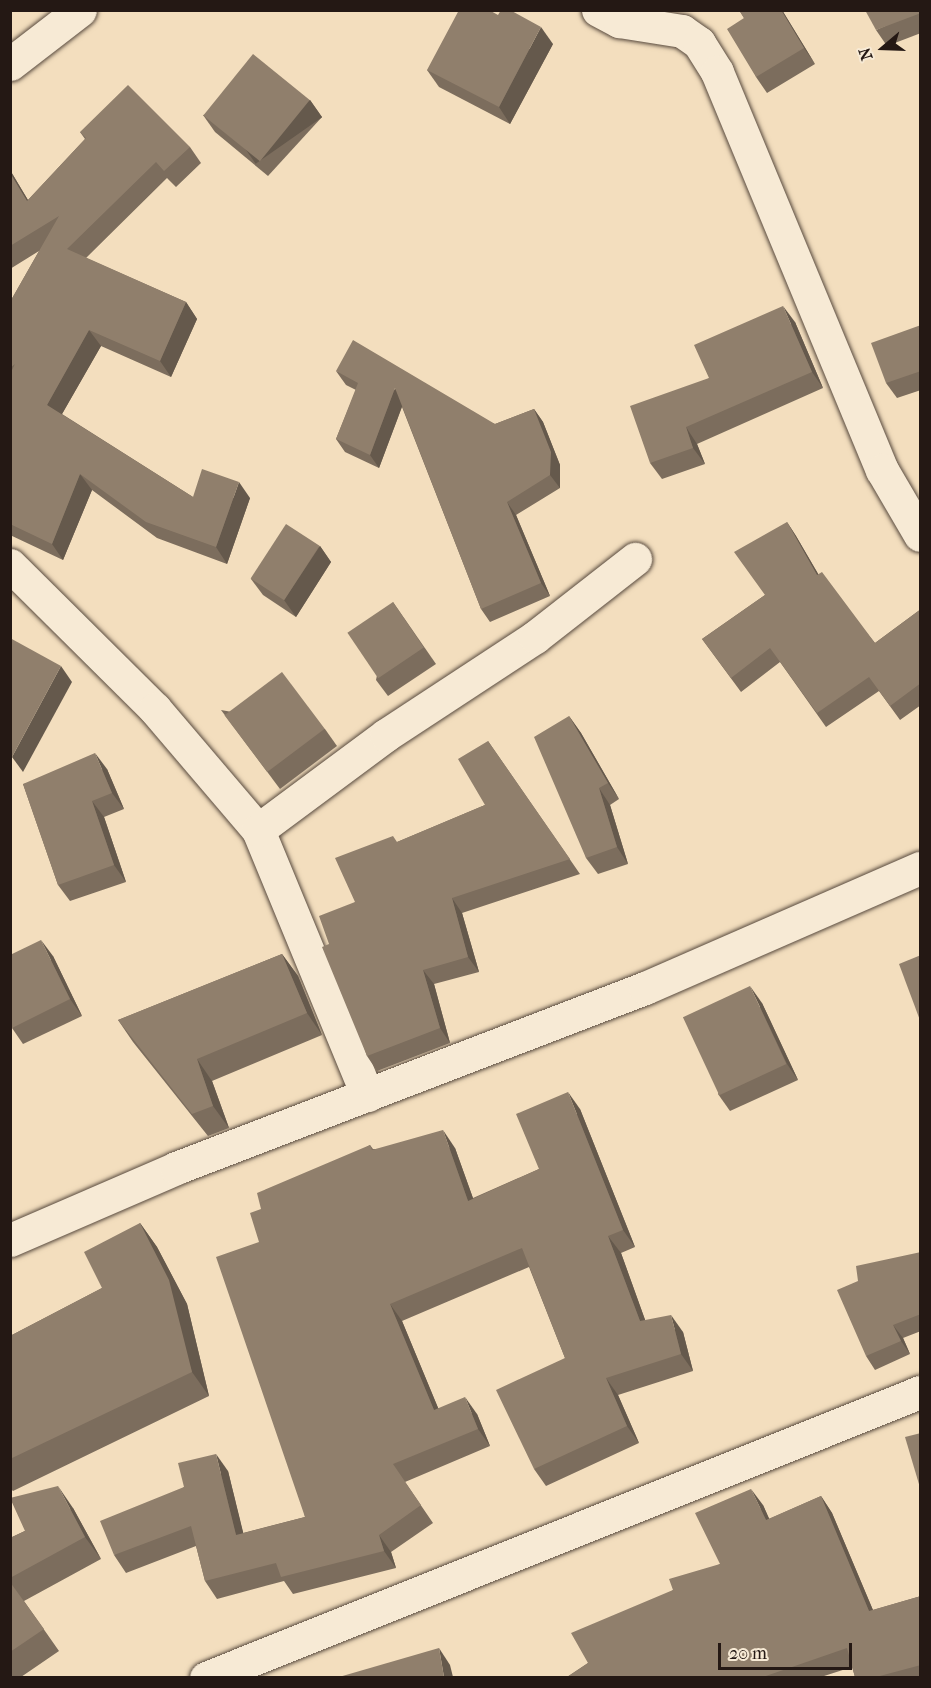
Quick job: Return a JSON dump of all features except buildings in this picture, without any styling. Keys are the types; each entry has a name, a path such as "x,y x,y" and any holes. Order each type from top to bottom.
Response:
{"street":[{"path":"10,64 80,10"},
{"path":"598,10 619,21 682,31 699,43 717,72 882,470 921,535"},
{"path":"258,830 386,735 535,637 636,559"},
{"path":"10,565 154,709 258,830 367,1095"},
{"path":"10,1240 176,1168 645,988 921,868"},
{"path":"206,1677 921,1392"}]}
